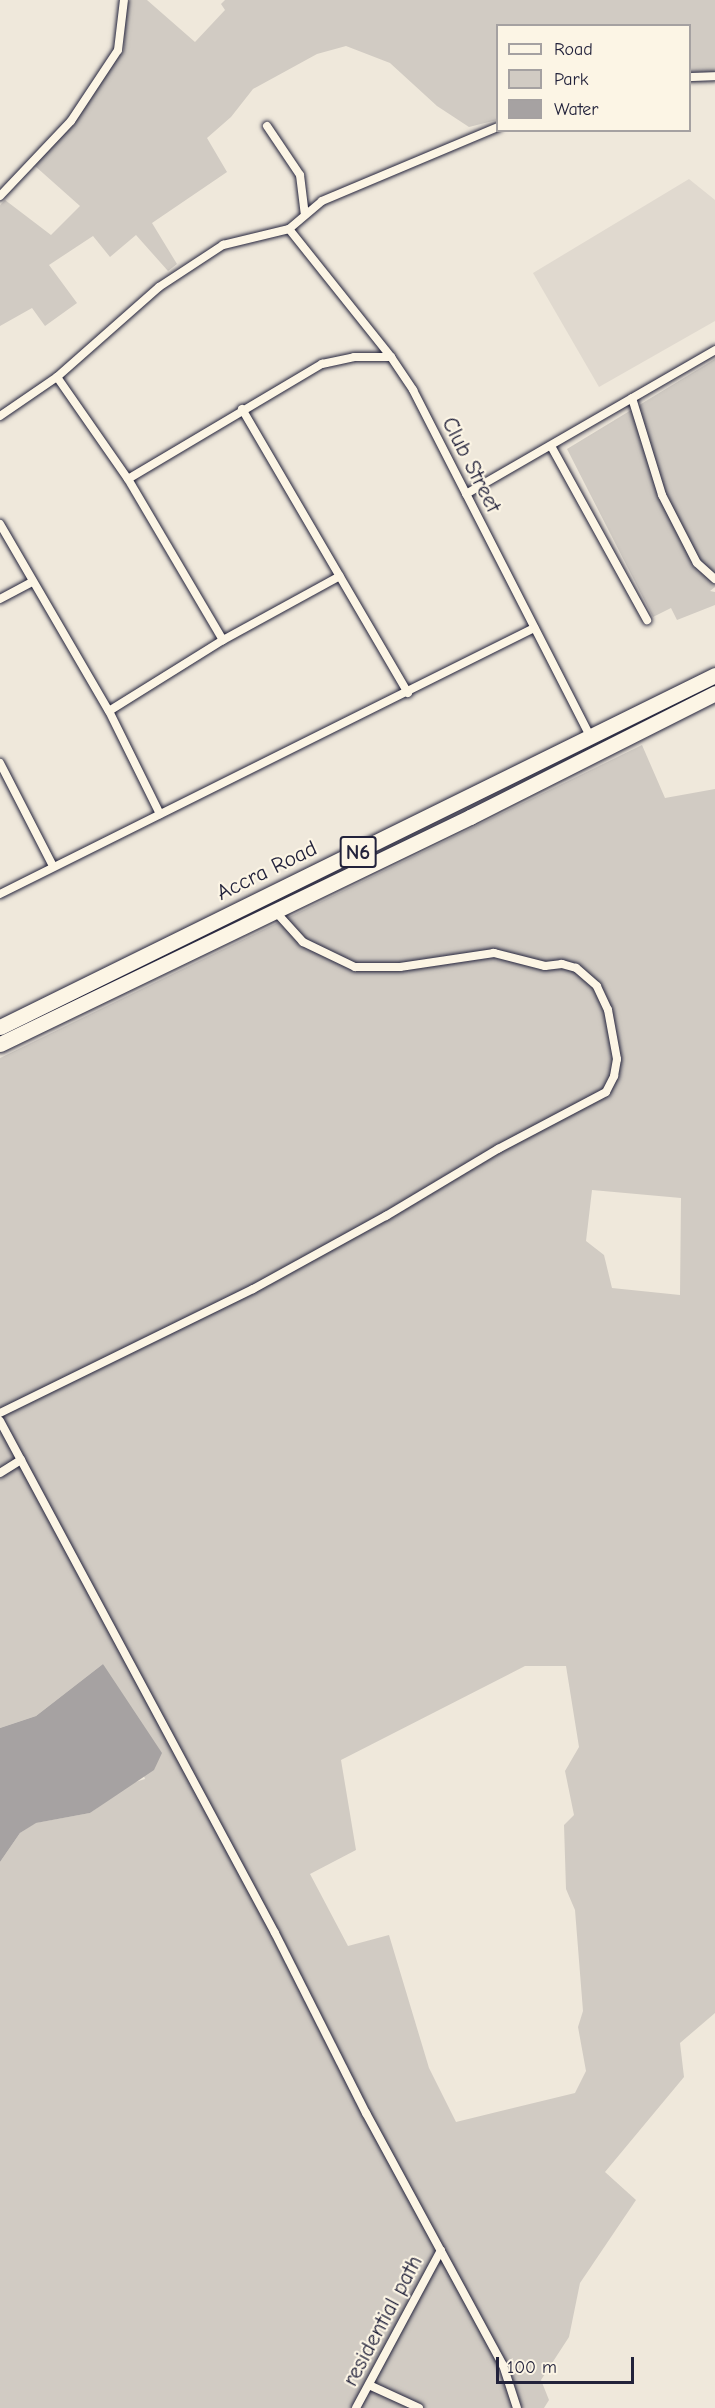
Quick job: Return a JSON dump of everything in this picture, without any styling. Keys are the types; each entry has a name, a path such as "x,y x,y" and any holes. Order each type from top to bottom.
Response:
{"highway":[{"name":"Accra Road","path":"0,1028 715,675"},
{"name":"Accra Road","path":"0,1044 715,693"}],"street":[{"path":"0,196 71,121 118,50 124,0"},
{"path":"691,77 715,76"},
{"path":"267,126 300,176 304,213"},
{"path":"0,416 57,377 159,287 223,244 289,229 304,213 322,201 496,128"},
{"name":"Club Street","path":"289,229 391,357 466,494 591,738"},
{"path":"466,494 715,350"},
{"path":"128,479 242,409 322,364 354,357 391,357"},
{"path":"57,377 128,479 223,640"},
{"path":"632,398 662,495 697,563 715,579"},
{"path":"242,409 408,693"},
{"path":"551,446 647,620"},
{"path":"0,524 109,711 160,814"},
{"path":"109,711 223,640 340,576"},
{"path":"0,599 32,582"},
{"path":"0,894 408,693 534,628"},
{"path":"0,763 53,866"},
{"path":"0,1413 253,1289 366,1227 498,1149 606,1092 614,1076 617,1059 608,1010 597,986 576,968 562,964 545,966 494,953 400,967 356,967 303,942 275,911"},
{"path":"0,1421 503,2365 517,2408"},
{"path":"0,1473 21,1460"},
{"name":"residential path","path":"356,2408 441,2250"},
{"path":"369,2385 419,2408"}],"shaded area":[{"path":"689,179 715,200 715,321 599,387 533,273"}],"green space":[{"path":"130,0 147,0 195,42 225,10 221,4 225,0 715,0 715,72 691,72 691,24 496,24 496,120 469,127 437,106 390,63 346,46 317,54 253,89 231,117 207,138 227,172 152,223 177,264 168,271 136,235 110,257 93,236 49,265 77,303 45,326 32,308 0,326 0,205 5,200 51,235 80,206 35,166 124,50 126,6"},
{"path":"715,359 715,587 710,591 715,592 715,605 677,620 671,608 653,617 567,449"},
{"path":"642,745 665,798 715,789 715,2013 680,2043 684,2077 605,2172 636,2200 580,2283 569,2337 541,2380 549,2400 544,2408 0,2408 0,1862 20,1833 35,1823 90,1813 132,1783 145,1779 103,1664 36,1716 0,1728 0,1058","holes":["592,1190 681,1198 680,1295 612,1288 604,1255 586,1241","525,1666 566,1666 579,1747 565,1771 574,1815 564,1825 566,1889 575,1910 583,2011 578,2027 586,2071 575,2093 456,2122 429,2068 389,1935 348,1946 310,1874 356,1850 341,1760"]}],"water":[{"path":"103,1664 162,1753 154,1770 90,1813 36,1823 20,1833 0,1862 0,1728 36,1716"}]}
